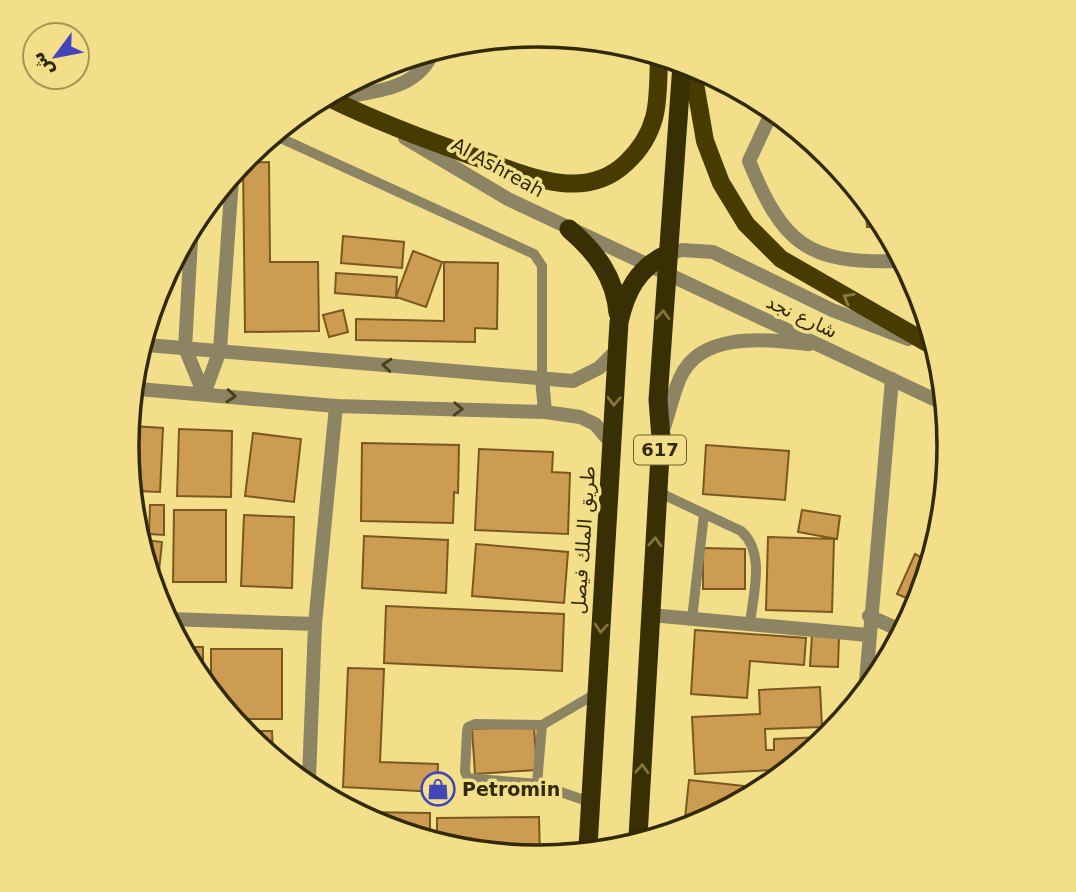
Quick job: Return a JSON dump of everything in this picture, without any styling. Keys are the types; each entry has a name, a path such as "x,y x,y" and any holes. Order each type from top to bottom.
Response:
{"highway":[{"name":"617","path":"638,832 661,438 658,400 681,74"},
{"path":"569,229 586,243 612,280 619,322"},
{"name":"طريق الملك فيصل","path":"587,841 619,322 628,293 646,266 667,254"}],"main road":[{"path":"384,125 543,181 571,184 595,182 615,174 646,141 655,117 659,66"},
{"path":"694,79 705,141 721,183 747,224 782,259 922,341"},
{"name":"Al Ashreah","path":"338,102 384,125"}],"street":[{"path":"348,96 398,86 414,78 425,64"},
{"path":"768,120 749,161 763,195 786,232 814,251 863,262 891,261"},
{"name":"Al Ashreah","path":"384,125 508,199 646,266"},
{"path":"204,394 220,350 231,192"},
{"name":"شارع نجد","path":"667,254 682,250 713,253 832,310 923,343"},
{"path":"190,252 185,348 204,394"},
{"name":"شارع نجد","path":"646,266 934,399"},
{"path":"661,438 681,375 713,348 751,339 821,345"},
{"path":"152,345 573,381 587,376 616,351"},
{"path":"542,378 545,412"},
{"path":"866,673 869,616 892,379"},
{"path":"144,389 335,406 545,412 580,417 595,425 612,444"},
{"path":"309,773 315,624 335,406"},
{"path":"651,615 868,635"},
{"path":"869,616 893,627"},
{"path":"179,619 315,624"}],"lane":[{"path":"284,139 534,254 542,266 542,378"},
{"path":"658,492 741,531 752,541 756,552 750,624"},
{"path":"692,619 704,514"},
{"path":"590,802 537,784 468,778 465,772 467,732 468,727 475,724 542,725 597,693"},
{"path":"537,784 542,725"}],"building":[{"path":"258,162 269,162 270,262 318,262 319,331 245,332 243,178"},
{"path":"343,236 404,242 402,268 341,263"},
{"path":"413,251 442,262 426,307 396,297"},
{"path":"444,262 498,263 497,329 475,328 475,342 356,340 356,319 444,321"},
{"path":"336,273 397,277 396,298 335,293"},
{"path":"343,310 348,332 329,337 323,315"},
{"path":"140,426 163,428 160,492 142,491"},
{"path":"179,429 232,431 231,497 177,496"},
{"path":"253,433 301,439 294,502 245,496"},
{"path":"362,443 459,445 458,493 454,492 453,523 361,521"},
{"path":"706,445 789,451 785,500 703,494"},
{"path":"479,449 553,452 552,472 570,473 568,534 475,530"},
{"path":"150,505 164,505 164,535 149,533"},
{"path":"174,510 226,510 226,582 173,582"},
{"path":"802,510 840,516 837,539 798,532"},
{"path":"244,515 294,517 292,588 241,586"},
{"path":"364,536 448,540 446,593 362,588"},
{"path":"768,537 834,539 832,612 766,610"},
{"path":"151,541 162,542 159,571"},
{"path":"476,544 568,552 564,603 472,596"},
{"path":"703,548 745,549 745,589 703,589"},
{"path":"915,554 921,557 906,598 897,594"},
{"path":"386,606 564,614 562,671 384,663"},
{"path":"695,630 806,638 804,665 750,661 747,698 691,694"},
{"path":"812,635 839,636 838,667 810,666"},
{"path":"194,647 203,647 203,663"},
{"path":"211,649 282,649 282,719 247,719 211,675"},
{"path":"348,668 384,669 380,762 438,764 437,792 343,787"},
{"path":"820,687 822,726 765,729 766,750 774,750 774,739 810,738 770,770 695,774 692,717 760,714 759,690"},
{"path":"534,726 537,770 475,774 472,729"},
{"path":"259,731 272,731 273,744"},
{"path":"689,780 746,786 714,804 685,816"},
{"path":"381,812 430,813 430,830"},
{"path":"539,817 540,845 486,841 437,831 437,818"}],"place":[{"name":"Petromin","path":"438,789"}]}
